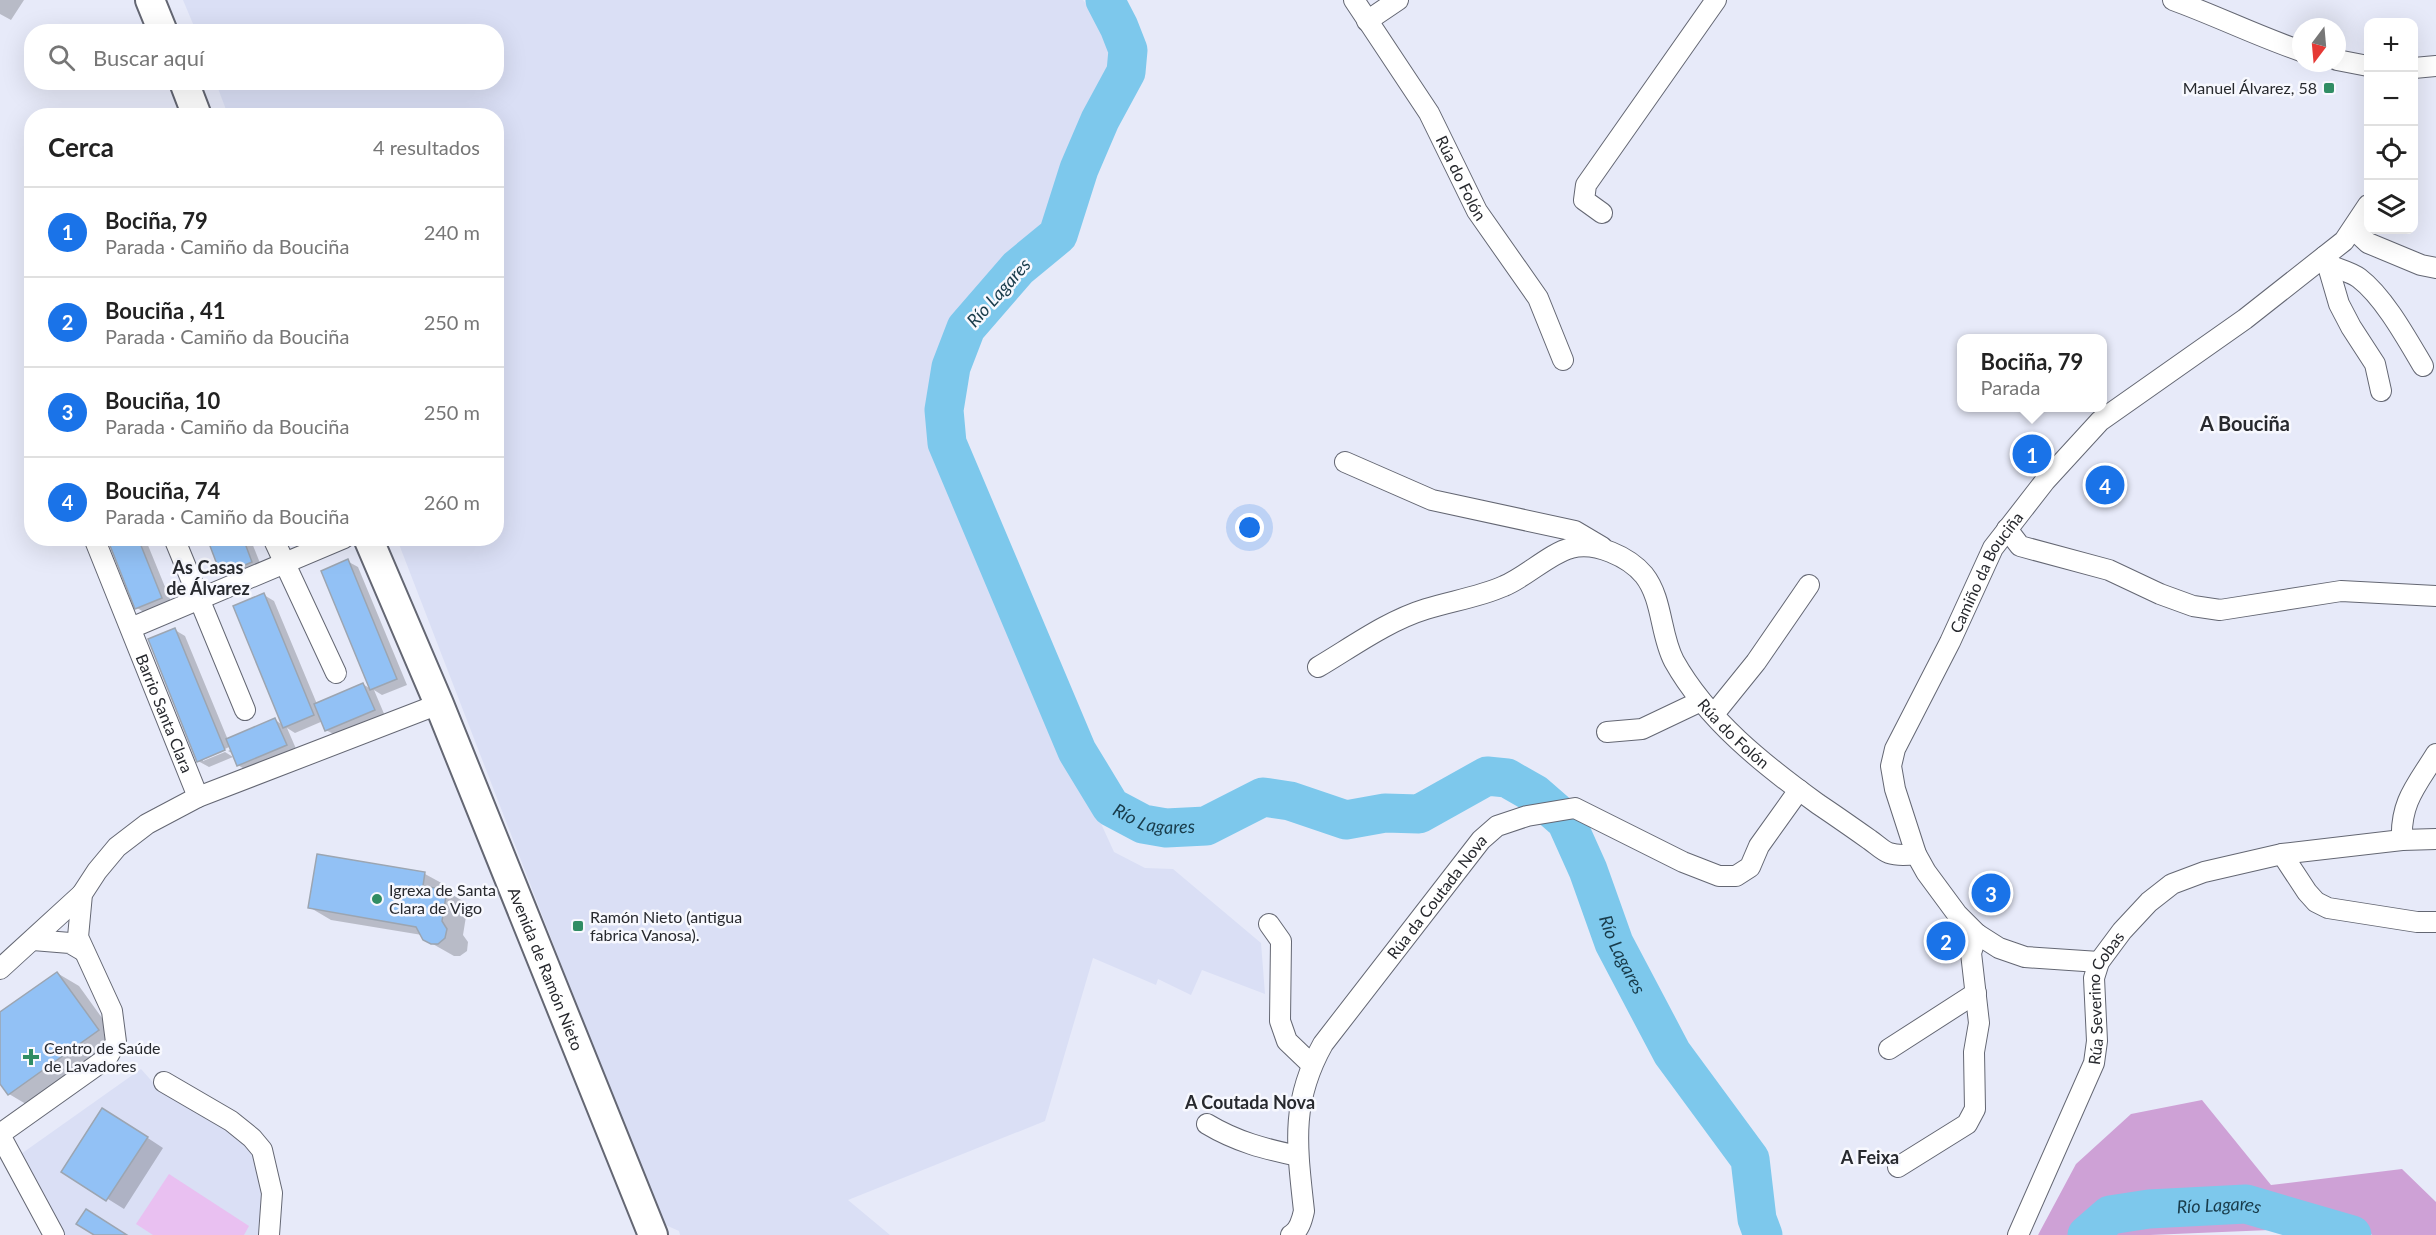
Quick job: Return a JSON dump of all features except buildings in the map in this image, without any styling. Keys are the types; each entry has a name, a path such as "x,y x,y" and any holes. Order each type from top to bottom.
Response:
{"main road":[{"path":"150,0 160,24"},
{"path":"187,90 194,108"},
{"name":"Avenida de Ramón Nieto","path":"371,546 439,704 653,1235"}],"street":[{"name":"Rúa do Folón","path":"1353,0 1429,113 1477,211 1538,298 1563,360"},
{"path":"1367,21 1398,0"},
{"path":"1602,213 1584,201 1586,185 1716,0"},
{"path":"2174,0 2292,48"},
{"path":"2346,62 2364,65"},
{"path":"2418,68 2436,66"},
{"name":"Camiño da Bouciña","path":"2098,962 2025,957 1999,948 1977,934 1957,914 1926,872 1916,854 1894,789 1891,766 1895,749 1950,642 1993,548 2045,481 2100,421 2327,261 2353,230 2364,212"},
{"path":"2353,230 2368,243 2421,265 2436,268"},
{"path":"2327,261 2359,278 2379,299 2401,328 2422,366"},
{"path":"2327,261 2339,304 2375,364 2381,391"},
{"name":"Rúa do Folón","path":"1345,462 1432,500 1575,531 1629,562 1645,576 1653,592 1673,659 1707,708 1740,742 1799,790 1888,853 1916,854"},
{"path":"2007,529 2020,546 2109,570 2160,594 2193,606 2220,610 2341,591 2436,596"},
{"name":"Barrio Santa Clara","path":"97,546 198,797"},
{"path":"177,546 245,710"},
{"path":"276,546 336,674"},
{"path":"131,628 325,546"},
{"name":"Rúa do Folón","path":"1318,667 1396,621 1425,609 1473,598 1503,587 1571,548 1588,546 1612,553"},
{"path":"1607,732 1642,729 1707,708 1756,662 1809,585"},
{"path":"0,969 82,894 117,847 147,824 198,797 439,704"},
{"path":"2402,840 2401,820 2406,803 2436,754"},
{"name":"Rúa da Coutada Nova","path":"1291,1235 1302,1221 1304,1211 1298,1156 1298,1117 1311,1064 1323,1044 1481,840 1497,826 1527,816 1575,808 1683,862 1719,876 1736,876 1750,867 1759,846 1799,790"},
{"name":"Rúa Severino Cobas","path":"2019,1235 2094,1063 2097,1041 2094,978 2098,962 2148,902 2172,884 2204,872 2282,854 2402,840 2436,839"},
{"path":"2282,854 2316,902 2328,908 2417,922 2436,922"},
{"path":"54,1235 0,1134 106,1058 116,1042 112,1011 78,937 82,894"},
{"path":"1269,924 1281,941 1280,1021 1287,1041 1311,1064"},
{"path":"1898,1167 1967,1124 1975,1109 1974,1052 1979,1023 1971,953 1977,934"},
{"path":"33,940 69,943 82,950"},
{"path":"1889,1049 1976,993"},
{"path":"164,1082 231,1121 252,1138 262,1150 272,1193 268,1235"},
{"path":"1208,1124 1228,1137 1253,1147 1298,1156"}],"shaded area":[{"path":"183,0 1083,0 1123,51 1120,69 1092,126 1070,180 1057,227 1020,255 956,331 947,348 935,398 935,437 1052,716 1114,852 1145,868 1173,869 1261,943 1265,994 1202,970 1191,995 1158,979 1156,985 1093,958 1045,1121 848,1200 890,1235 680,1235 679,1231 661,1223 400,546 504,546 504,108 225,108 219,90 504,90 504,24 193,24"},
{"path":"141,1069 157,1087 240,1135 254,1152 263,1196 259,1235 61,1235 21,1154"},
{"path":"2202,1100 2271,1185 2402,1169 2436,1202 2436,1235 2372,1235 2366,1226 2150,1235 2038,1235 2076,1164 2131,1114"},
{"path":"169,1174 249,1226 244,1235 153,1235 136,1224"}],"waterway":[{"name":"Río Lagares","path":"1105,0 1128,50 1126,72 1100,120 1079,169 1058,235 1018,268 966,328 951,367 944,410 947,443 1077,751 1111,807 1143,824 1166,828 1206,826 1263,797 1290,801 1346,820 1385,813 1419,814 1487,776 1507,778 1535,794 1566,821 1588,870 1614,943 1672,1053 1750,1159 1757,1219 1763,1235"},
{"name":"Río Lagares","path":"2087,1235 2110,1215 2149,1209 2246,1204 2352,1235"}],"place":[{"name":"Manuel Álvarez, 58","path":"2329,88"},
{"name":"Bociña, 79","path":"2032,454"},
{"name":"Bouciña, 74","path":"2105,485"},
{"name":"Bouciña, 10","path":"1991,893"},
{"name":"Igrexa de Santa Clara de Vigo","path":"377,899"},
{"name":"Ramón Nieto (antigua fabrica Vanosa).","path":"578,926"},
{"name":"Bouciña , 41","path":"1946,941"},
{"name":"Centro de Saúde de Lavadores","path":"31,1057"}],"district":[{"name":"A Bouciña","path":"2245,424"},
{"name":"As Casas de Álvarez","path":"208,578"},
{"name":"A Coutada Nova","path":"1250,1103"},
{"name":"A Feixa","path":"1870,1158"}]}
